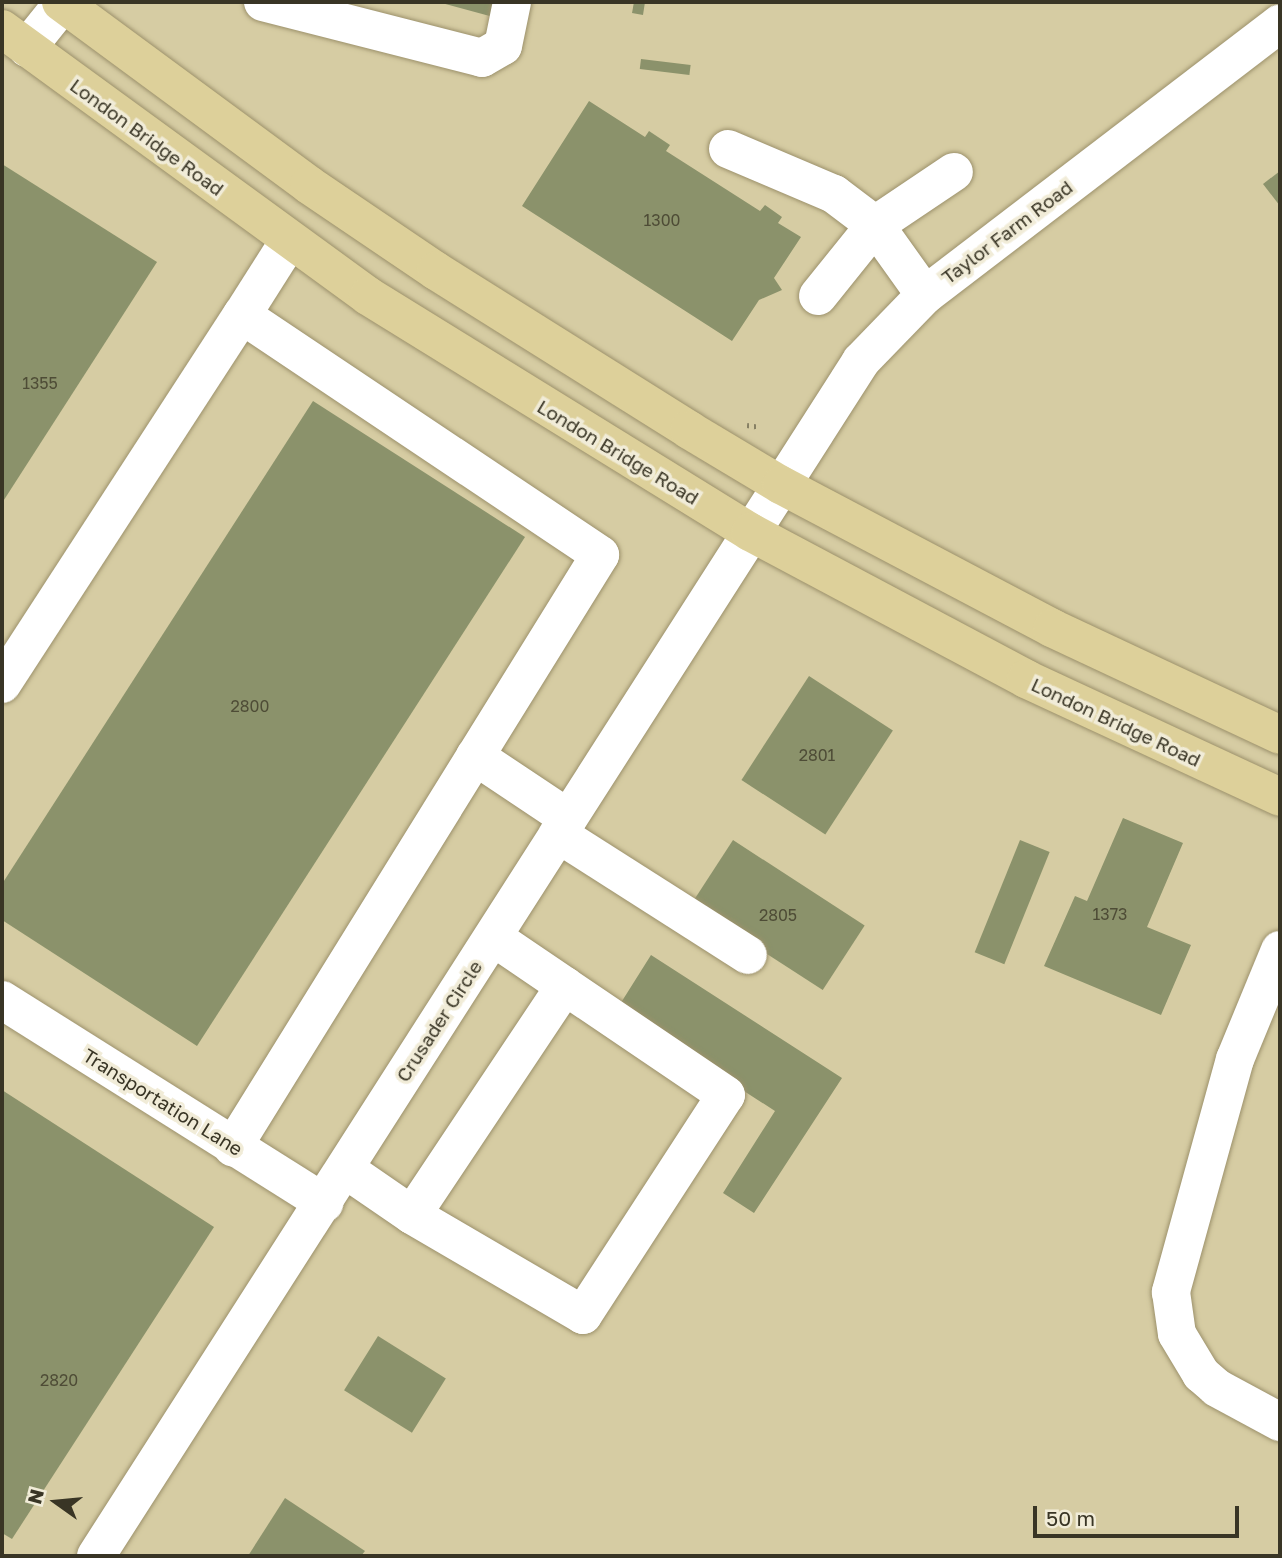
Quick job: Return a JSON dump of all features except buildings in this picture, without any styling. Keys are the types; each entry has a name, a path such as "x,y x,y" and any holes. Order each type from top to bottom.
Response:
{"main road":[{"path":"62,2 309,185 436,271 781,485 1052,628 1280,735"},
{"name":"London Bridge Road","path":"14,39 289,241 465,359 750,532 1026,680 1280,797"}],"street":[{"path":"14,39 62,2"},
{"path":"262,2 482,58 503,46 512,2"},
{"name":"Taylor Farm Road","path":"781,485 861,361 925,295 1280,24"},
{"path":"728,149 834,194 875,225 925,295"},
{"path":"818,296 875,225 954,172"},
{"path":"2,684 289,241"},
{"path":"233,1147 600,555 242,315"},
{"name":"Crusader Circle","path":"96,1556 781,485"},
{"path":"475,756 563,826 748,955"},
{"path":"345,1169 412,1215 583,1315 726,1095 493,937"},
{"path":"1280,950 1235,1059 1171,1292 1177,1334 1201,1374 1217,1388 1280,1422"},
{"path":"412,1215 565,986"},
{"name":"Transportation Lane","path":"2,1000 324,1203"}]}
